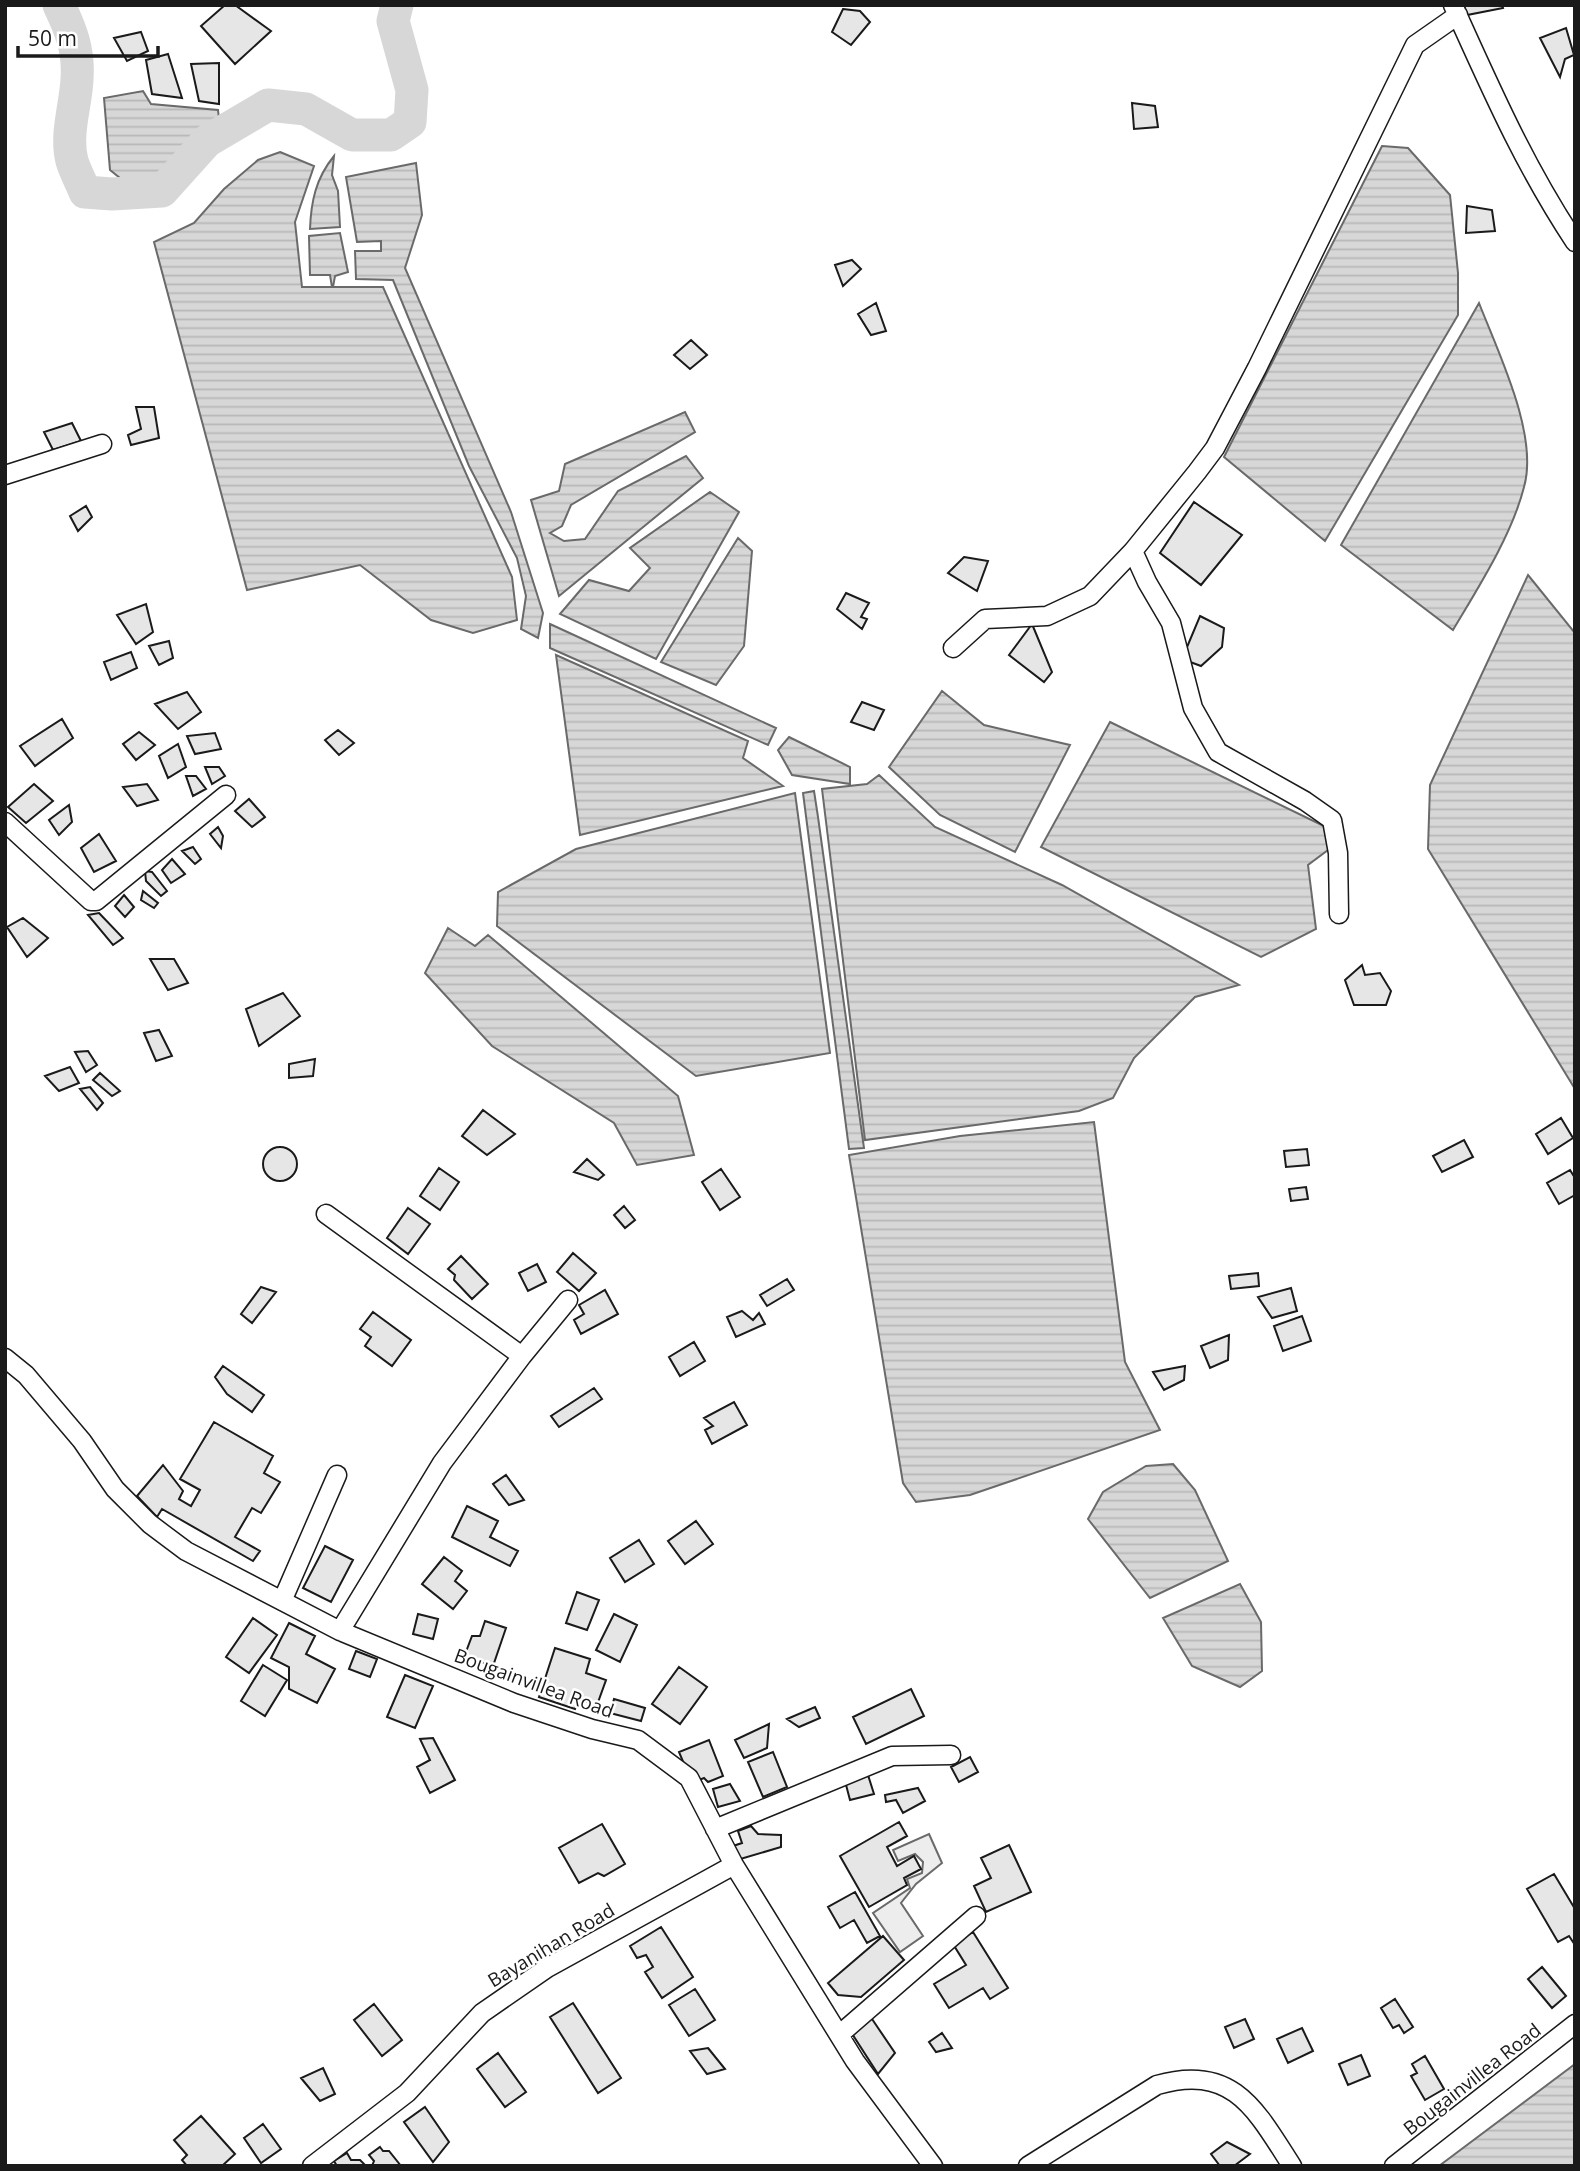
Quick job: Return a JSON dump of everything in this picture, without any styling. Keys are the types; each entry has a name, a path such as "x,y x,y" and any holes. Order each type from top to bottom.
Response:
{"street":[{"path":"953,648 985,619 1048,616 1090,596 1133,551 1203,464 1234,413 1415,45 1455,10 1506,125 1544,196 1575,242"},
{"path":"5,475 102,444"},
{"path":"1133,551 1171,623 1193,708 1218,752 1305,801 1332,820 1338,853 1339,915"},
{"path":"5,821 91,901 96,901 226,795"},
{"path":"327,1214 522,1356"},
{"path":"340,1631 442,1463 522,1356 568,1300"},
{"name":"Bougainvillea Road","path":"5,1358 26,1375 82,1441 115,1489 150,1524 186,1550 340,1631 514,1703 592,1729 638,1740 689,1778 734,1865 839,2035 933,2166"},
{"path":"283,1599 338,1475"},
{"path":"715,1829 892,1756 951,1755"},
{"name":"Bayanihan Road","path":"312,2166 407,2093 482,2013 547,1968 734,1865"},
{"path":"839,2035 976,1916"},
{"name":"Bougainvillea Road","path":"1394,2166 1575,2024"},
{"path":"1028,2166 1157,2085 1181,2078 1205,2079 1228,2089 1255,2108 1292,2166"}],"shaded area":[{"path":"143,91 151,104 218,110 219,119 157,179 125,182 110,170 104,98"},
{"path":"1382,146 1408,148 1450,195 1458,273 1458,315 1325,541 1224,457"},
{"path":"280,152 314,166 295,222 302,287 332,287 330,275 310,275 309,236 340,233 348,272 335,276 333,287 383,287 512,577 517,620 473,633 431,620 360,565 247,590 154,242 194,223 224,189 258,160"},
{"path":"334,156 332,175 338,191 340,227 310,229 316,190"},
{"path":"416,163 422,215 405,268 511,512 543,613 538,638 521,629 526,596 517,558 469,466 393,280 356,279 355,251 381,251 381,241 357,242 346,177"},
{"path":"1479,303 1514,394 1526,443 1527,466 1524,487 1511,524 1453,630 1341,545"},
{"path":"685,412 695,432 571,505 562,526 550,533 564,541 585,539 618,491 686,456 703,478 559,596 531,500 559,491 565,464"},
{"path":"710,492 739,512 656,659 560,614 589,580 629,591 650,568 630,548"},
{"path":"738,538 752,551 744,646 716,685 661,662"},
{"path":"1528,575 1575,633 1575,1089 1428,849 1430,785"},
{"path":"550,624 776,728 768,745 550,648"},
{"path":"556,655 748,741 743,758 783,786 580,835"},
{"path":"942,691 984,725 1070,745 1015,852 940,815 889,767"},
{"path":"1110,722 1330,829 1332,847 1308,865 1316,929 1261,957 1041,847"},
{"path":"789,737 850,767 850,784 792,775 778,750"},
{"path":"879,775 935,827 1062,885 1239,985 1195,997 1134,1058 1113,1098 1079,1111 865,1140 822,789 867,784"},
{"path":"814,791 864,1148 849,1149 803,793"},
{"path":"795,793 830,1053 696,1076 497,926 498,892 576,849"},
{"path":"448,928 475,946 488,935 678,1096 694,1155 637,1165 614,1123 492,1046 425,973"},
{"path":"1094,1122 1125,1362 1160,1430 970,1495 916,1502 903,1483 849,1155 960,1136"},
{"path":"1173,1464 1195,1490 1228,1561 1150,1598 1088,1519 1103,1492 1146,1466"},
{"path":"1240,1584 1261,1622 1262,1671 1240,1687 1192,1666 1163,1618"},
{"path":"929,1834 942,1863 916,1884 901,1903 923,1936 900,1952 873,1913 910,1888 907,1879 922,1873 923,1862 915,1854 898,1861 893,1850"},
{"path":"1575,2064 1575,2166 1439,2166"}],"building":[{"path":"225,5 235,5 271,31 235,64 201,26"},
{"path":"1464,5 1502,5 1503,8 1467,15"},
{"path":"843,9 860,11 870,22 851,45 832,32"},
{"path":"1566,28 1574,55 1565,59 1560,77 1540,38"},
{"path":"141,32 148,51 127,61 114,38"},
{"path":"168,54 182,98 152,94 146,60"},
{"path":"219,63 219,104 199,101 191,64"},
{"path":"1132,103 1155,106 1158,127 1134,129"},
{"path":"1467,206 1492,210 1495,231 1466,233"},
{"path":"852,260 861,269 843,286 835,265"},
{"path":"876,303 886,331 871,335 858,314"},
{"path":"691,340 707,355 690,369 674,355"},
{"path":"136,407 154,407 159,438 131,445 128,435 141,429"},
{"path":"72,423 81,441 53,450 44,432"},
{"path":"1194,502 1242,535 1201,585 1160,553"},
{"path":"86,506 92,517 78,531 70,516"},
{"path":"964,557 988,561 977,591 948,573"},
{"path":"846,593 869,603 861,617 867,619 862,629 837,609"},
{"path":"146,604 153,632 136,644 117,615"},
{"path":"1200,616 1224,628 1222,647 1201,666 1182,659"},
{"path":"1032,624 1052,672 1044,682 1009,655"},
{"path":"169,641 173,658 159,665 149,646"},
{"path":"131,652 137,668 111,680 104,662"},
{"path":"187,692 201,712 178,729 155,704"},
{"path":"862,702 884,710 874,730 851,722"},
{"path":"62,719 73,738 35,766 20,746"},
{"path":"338,730 354,743 339,755 325,740"},
{"path":"139,732 155,745 136,760 123,744"},
{"path":"215,733 221,749 195,754 187,736"},
{"path":"178,744 186,767 168,778 159,756"},
{"path":"205,767 219,767 225,776 212,784"},
{"path":"186,776 196,776 206,789 193,796"},
{"path":"34,784 53,801 26,823 8,807"},
{"path":"147,784 158,800 137,806 123,787"},
{"path":"249,799 265,817 252,827 235,811"},
{"path":"69,805 72,822 59,835 49,820"},
{"path":"218,827 223,836 221,848 210,834"},
{"path":"99,834 116,861 94,872 81,848"},
{"path":"193,847 201,859 195,864 182,851"},
{"path":"172,859 185,874 171,883 162,870"},
{"path":"145,871 152,872 167,891 161,896 146,881"},
{"path":"143,891 158,903 154,908 141,900"},
{"path":"124,895 134,907 125,917 115,906"},
{"path":"99,913 123,938 113,945 88,915"},
{"path":"23,918 48,938 27,957 7,927"},
{"path":"150,959 174,959 188,983 168,990"},
{"path":"1362,965 1365,975 1380,973 1391,991 1386,1005 1354,1005 1345,980"},
{"path":"283,993 300,1016 259,1046 246,1009"},
{"path":"159,1030 172,1056 156,1061 144,1033"},
{"path":"88,1051 97,1065 86,1072 75,1052"},
{"path":"315,1059 313,1076 289,1078 289,1064"},
{"path":"70,1067 79,1083 59,1091 45,1076"},
{"path":"100,1073 120,1091 112,1096 93,1080"},
{"path":"90,1087 103,1103 97,1110 80,1089"},
{"path":"483,1110 515,1134 487,1155 462,1136"},
{"path":"1561,1118 1573,1138 1548,1154 1536,1134"},
{"path":"1464,1140 1473,1157 1442,1172 1433,1156"},
{"path":"280,1147 292,1152 297,1164 292,1176 280,1181 268,1176 263,1164 268,1152"},
{"path":"1307,1149 1309,1165 1286,1167 1284,1151"},
{"path":"587,1159 604,1175 598,1180 574,1172"},
{"path":"439,1168 459,1182 440,1210 420,1196"},
{"path":"721,1169 740,1197 720,1210 702,1182"},
{"path":"1570,1170 1575,1178 1575,1195 1559,1204 1547,1183"},
{"path":"1306,1187 1308,1199 1291,1201 1289,1189"},
{"path":"624,1206 635,1220 625,1228 614,1215"},
{"path":"408,1208 430,1224 408,1254 387,1238"},
{"path":"573,1253 596,1273 579,1291 557,1272"},
{"path":"461,1256 488,1284 472,1299 454,1280 455,1275 448,1269"},
{"path":"537,1264 546,1282 528,1291 519,1273"},
{"path":"1258,1273 1259,1286 1231,1289 1229,1276"},
{"path":"787,1279 794,1290 767,1306 760,1295"},
{"path":"261,1287 276,1292 252,1323 241,1314"},
{"path":"1291,1288 1297,1311 1272,1318 1258,1297"},
{"path":"605,1290 618,1314 581,1334 574,1320 584,1314 579,1305"},
{"path":"742,1311 753,1320 759,1313 765,1324 736,1337 727,1317"},
{"path":"373,1312 411,1340 392,1366 365,1346 371,1337 360,1329"},
{"path":"1302,1316 1311,1341 1283,1351 1274,1326"},
{"path":"1229,1335 1228,1360 1210,1368 1201,1346"},
{"path":"694,1342 705,1361 680,1376 669,1357"},
{"path":"223,1366 264,1395 252,1412 227,1394 215,1377"},
{"path":"1185,1366 1184,1380 1164,1390 1153,1372"},
{"path":"594,1388 602,1399 559,1427 551,1416"},
{"path":"734,1402 747,1425 712,1444 705,1430 713,1426 704,1418"},
{"path":"214,1422 273,1456 264,1473 280,1482 261,1513 252,1508 235,1537 260,1551 253,1561 162,1509 157,1517 137,1496 163,1465 183,1491 179,1499 191,1506 200,1490 180,1479"},
{"path":"506,1475 524,1500 509,1505 493,1484"},
{"path":"467,1506 498,1521 490,1537 518,1551 510,1566 452,1537"},
{"path":"696,1521 713,1544 685,1564 668,1541"},
{"path":"639,1540 654,1564 625,1582 610,1558"},
{"path":"325,1546 353,1560 331,1602 303,1588"},
{"path":"444,1557 462,1571 455,1581 467,1591 453,1609 422,1584"},
{"path":"577,1592 599,1600 587,1630 566,1623"},
{"path":"418,1614 438,1619 433,1639 413,1634"},
{"path":"614,1614 637,1625 620,1662 596,1650"},
{"path":"253,1618 277,1635 249,1673 226,1657"},
{"path":"485,1621 506,1628 493,1666 464,1657 472,1636 480,1636"},
{"path":"289,1623 315,1636 306,1654 335,1669 317,1703 289,1689 289,1667 271,1658"},
{"path":"555,1648 590,1659 586,1673 606,1680 597,1705 579,1699 575,1709 539,1697"},
{"path":"356,1651 377,1659 370,1677 349,1669"},
{"path":"263,1665 287,1680 265,1716 241,1701"},
{"path":"679,1667 707,1687 680,1724 652,1704"},
{"path":"405,1675 433,1686 415,1728 387,1717"},
{"path":"911,1689 924,1716 866,1744 853,1717"},
{"path":"614,1699 645,1708 641,1721 610,1713"},
{"path":"815,1707 820,1718 799,1727 787,1719"},
{"path":"769,1724 767,1748 744,1758 735,1740"},
{"path":"433,1738 455,1780 430,1793 417,1767 430,1760 420,1739"},
{"path":"709,1740 723,1776 708,1782 704,1778 692,1783 679,1752"},
{"path":"773,1752 787,1787 763,1797 748,1762"},
{"path":"970,1757 978,1772 959,1782 951,1767"},
{"path":"868,1775 874,1794 850,1800 845,1781"},
{"path":"730,1784 740,1801 718,1807 713,1789"},
{"path":"918,1788 925,1801 903,1813 896,1800 886,1802 885,1795"},
{"path":"899,1822 907,1836 887,1847 897,1866 914,1856 921,1869 904,1878 907,1885 869,1907 840,1856"},
{"path":"602,1824 625,1864 604,1876 598,1873 579,1883 559,1848"},
{"path":"751,1826 758,1834 781,1835 781,1847 737,1860 733,1846 742,1843 738,1831"},
{"path":"1009,1845 1031,1892 986,1912 974,1886 991,1878 981,1858"},
{"path":"1554,1874 1575,1909 1575,1945 1569,1936 1558,1942 1527,1889"},
{"path":"855,1892 880,1936 867,1943 854,1920 840,1928 828,1907"},
{"path":"661,1927 693,1977 662,1998 645,1972 653,1967 646,1955 637,1958 630,1946"},
{"path":"973,1932 1008,1988 990,1999 983,1988 949,2008 934,1984 966,1965 953,1944"},
{"path":"883,1936 904,1960 861,1997 838,1995 828,1983"},
{"path":"1542,1967 1566,1996 1552,2008 1528,1979"},
{"path":"695,1989 715,2020 689,2036 669,2005"},
{"path":"1395,1999 1413,2027 1404,2033 1399,2025 1393,2028 1381,2008"},
{"path":"573,2003 621,2078 598,2093 550,2017"},
{"path":"374,2004 402,2040 382,2056 354,2020"},
{"path":"870,2016 895,2053 878,2074 849,2029"},
{"path":"1245,2019 1254,2039 1234,2048 1225,2027"},
{"path":"1302,2028 1313,2051 1288,2063 1277,2039"},
{"path":"942,2033 952,2048 936,2052 929,2042"},
{"path":"708,2048 725,2069 707,2074 690,2051"},
{"path":"498,2053 526,2092 505,2107 477,2069"},
{"path":"1361,2055 1370,2076 1348,2085 1339,2064"},
{"path":"1425,2056 1444,2089 1425,2100 1411,2076 1417,2073 1412,2064"},
{"path":"323,2068 335,2094 320,2101 301,2078"},
{"path":"425,2107 449,2142 433,2162 404,2122"},
{"path":"201,2116 235,2154 222,2166 187,2166 182,2160 187,2155 174,2140"},
{"path":"263,2124 281,2149 261,2163 244,2138"},
{"path":"1227,2142 1250,2154 1234,2166 1220,2166 1211,2154"},
{"path":"380,2147 383,2151 389,2151 401,2166 372,2166 374,2161 369,2155"},
{"path":"347,2153 351,2160 360,2160 366,2166 337,2166 334,2161"}],"waterway":[{"path":"59,5 77,59 70,140 72,161 85,192 112,194 162,191 207,141 268,105 306,109 352,135 391,135 410,122 412,90 393,21 397,5"}]}
